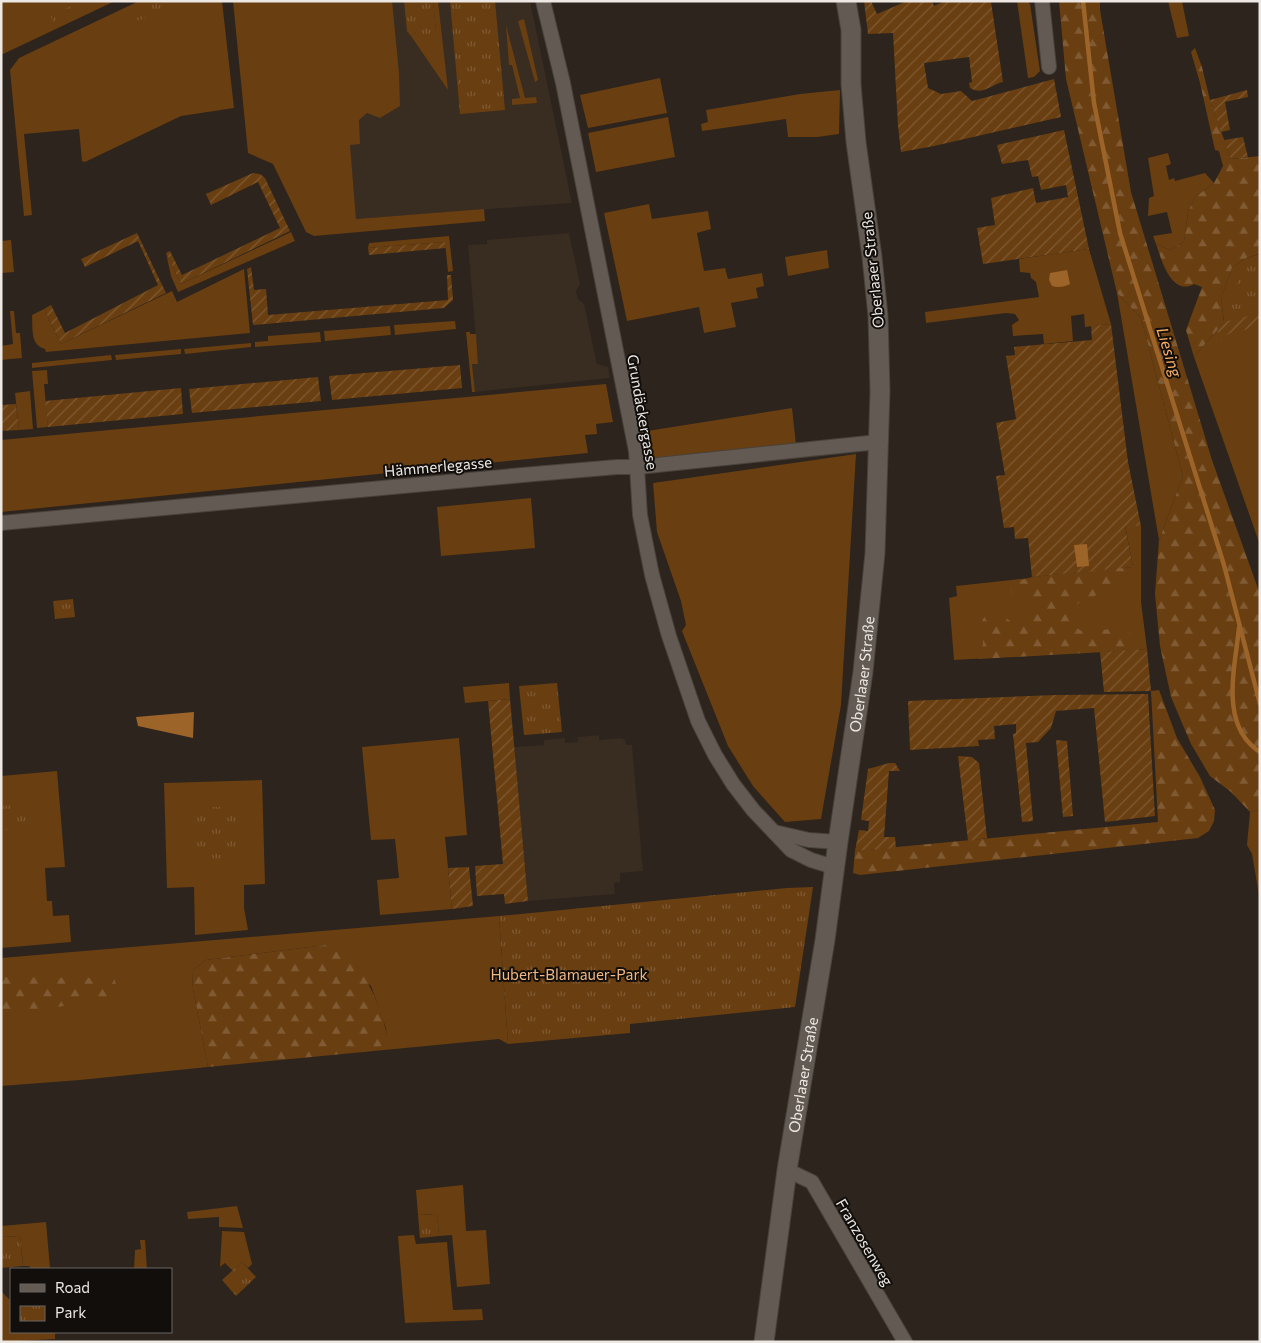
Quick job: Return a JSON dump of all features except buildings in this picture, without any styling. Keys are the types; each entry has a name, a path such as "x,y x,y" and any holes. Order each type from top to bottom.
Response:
{"main road":[{"name":"Oberlaaer Straße","path":"764,1342 788,1170 825,940 872,597 878,442 878,316 856,142 851,84 851,30 846,1"}],"street":[{"name":"Grundäckergasse","path":"543,1 559,62 634,441 638,467 640,515 652,575 669,636 698,721 715,755 733,784 753,810 794,852 811,860 834,867"},
{"path":"1042,1 1049,68"},
{"name":"Hämmerlegasse","path":"1,523 534,474 638,467 878,442"},
{"path":"774,832 809,840 838,842"},
{"name":"Franzosenweg","path":"788,1170 812,1182 905,1342"}],"shaded area":[{"path":"337,1 530,1 572,203 356,219"},
{"path":"569,233 580,284 576,291 578,299 584,304 597,364 608,367 610,378 475,392 472,364 478,363 468,245 487,244 487,240"},
{"path":"1067,270 1070,284 1061,287 1052,286 1049,280 1050,273"},
{"path":"1087,544 1089,566 1077,567 1074,545"},
{"path":"194,712 193,738 138,726 136,717"},
{"path":"599,735 599,740 621,738 625,740 626,745 632,745 643,871 620,873 620,882 614,883 615,894 528,901 514,747 544,745 544,740 565,738 565,743 578,742 578,737"}],"green space":[{"path":"1,1 115,1 1,55"},
{"path":"139,1 222,1 234,108 181,116 85,162 82,161 79,129 24,134 32,215 24,216 10,70 19,58"},
{"path":"152,1 160,1 163,10 140,20 118,23 115,18"},
{"path":"233,1 392,1 399,73 400,106 380,118 367,113 359,120 360,144 350,145 356,219 484,209 485,221 314,236 306,232 273,164 248,153"},
{"path":"404,1 433,1 436,31 427,39 416,32 411,36 407,31"},
{"path":"433,1 438,1 448,90 411,36 416,32 436,31"},
{"path":"450,1 495,1 505,110 460,114"},
{"path":"864,1 871,1 877,14 907,1 932,1 934,6 945,1 1002,1 991,2 1003,82 979,91 970,88 969,83 972,82 969,57 924,63 928,88 941,94 961,91 972,101 1054,79 1061,117 901,152 893,33 868,34"},
{"path":"1017,1 1027,1 1030,4 1040,71 1034,77 1028,78"},
{"path":"1059,1 1100,1 1131,192 1212,460 1260,594 1260,810 1250,812 1231,792 1210,776 1191,744 1171,697 1160,646 1155,594 1159,540 1183,476 1141,318 1117,293 1066,79"},
{"path":"1168,1 1182,1 1189,36 1177,38"},
{"path":"71,6 76,17 55,27 50,15"},
{"path":"524,19 538,80 535,82 518,21"},
{"path":"506,25 525,98 536,97 537,103 512,105 512,99 520,98 512,65 509,65"},
{"path":"1195,48 1210,100 1231,159 1260,156 1259,254 1246,258 1232,268 1221,298 1224,322 1194,357 1186,330 1202,287 1194,284 1186,287 1173,281 1164,266 1156,244 1170,250 1184,242 1188,212 1195,197 1214,183 1223,166 1219,151 1215,150 1191,52"},
{"path":"660,78 667,113 588,128 580,95"},
{"path":"840,90 839,134 817,137 788,137 786,119 702,131 701,124 708,122 706,110 800,94"},
{"path":"1247,90 1248,97 1225,102 1230,130 1221,132 1210,100"},
{"path":"668,117 675,157 596,172 588,133"},
{"path":"1064,130 1089,249 983,264 977,228 995,225 991,198 1033,188 1036,203 1068,197 1066,185 1041,190 1038,176 1032,177 1028,160 1002,164 997,145"},
{"path":"1243,137 1248,157 1231,159 1224,140"},
{"path":"1168,153 1171,164 1166,166 1169,180 1174,178 1175,181 1205,173 1214,183 1195,197 1188,212 1184,242 1170,250 1156,244 1153,236 1172,233 1167,212 1148,216 1149,198 1154,196 1148,158"},
{"path":"253,173 260,174 265,178 290,231 181,284 166,253 170,251 182,275 280,228 258,182 211,205 206,194"},
{"path":"649,204 652,219 708,211 711,229 697,233 704,271 725,268 728,279 762,273 764,286 756,288 758,298 731,303 736,327 704,333 699,307 627,321 604,213"},
{"path":"291,232 295,241 178,292 171,276 166,253 181,284"},
{"path":"137,233 166,293 61,344 44,309 51,305 65,333 158,285 138,241 85,267 81,259"},
{"path":"449,236 453,271 448,272 445,242 368,248 369,243"},
{"path":"11,240 14,272 1,273 1,241"},
{"path":"445,242 446,248 369,255 368,248"},
{"path":"1089,249 1111,324 1085,327 1084,314 1071,316 1073,341 1044,344 1043,334 1013,336 1012,325 1019,320 1015,314 1006,313 926,323 925,312 1039,297 1036,282 1031,278 1030,273 1020,272 1019,259"},
{"path":"827,250 829,268 788,276 785,257"},
{"path":"1260,254 1260,545 1194,357 1224,322 1221,298 1232,268 1246,258"},
{"path":"1257,261 1260,273 1260,299 1255,301 1256,308 1229,313 1227,298 1235,297 1234,288 1248,263"},
{"path":"251,267 254,290 266,289 268,315 448,300 447,275 451,275 453,300 444,308 253,325 247,269"},
{"path":"244,269 250,333 46,352 35,340 32,315 44,309 61,344 172,291 177,302"},
{"path":"1117,293 1141,318 1183,476 1159,540"},
{"path":"10,311 14,311 16,333 20,333 22,358 1,360 1,346 13,344"},
{"path":"1260,313 1260,326 1221,336 1221,341 1217,330 1224,322"},
{"path":"455,321 456,329 395,335 394,325"},
{"path":"1111,324 1128,462 1141,526 1125,526 1133,567 1032,577 1028,538 1015,539 1014,527 1004,528 996,476 1005,475 996,423 1016,419 1006,356 1015,355 1014,347 1092,340 1091,326"},
{"path":"390,326 391,335 325,341 324,331"},
{"path":"320,332 321,342 255,347 255,342 268,341 268,336"},
{"path":"466,332 476,334 478,364 472,364 475,392 472,392"},
{"path":"251,343 251,347 185,354 184,349"},
{"path":"181,349 181,354 116,360 115,355"},
{"path":"111,355 112,360 32,368 32,363"},
{"path":"460,365 462,388 332,400 329,376"},
{"path":"47,370 48,384 44,384 48,427 37,428 32,371"},
{"path":"318,377 321,401 192,413 189,389"},
{"path":"606,384 613,422 596,424 597,434 585,435 588,453 1,512 1,440"},
{"path":"181,388 183,414 48,427 45,401"},
{"path":"30,391 33,429 19,430 15,393"},
{"path":"16,404 19,430 1,431 1,405"},
{"path":"792,408 796,445 646,460 641,432"},
{"path":"856,454 841,705 821,819 785,822 753,786 728,746 682,631 686,625 681,601 657,532 653,483"},
{"path":"531,498 535,548 441,556 437,507"},
{"path":"1125,525 1141,526 1141,602 1147,649 954,660 949,598 957,596 956,586 1133,567"},
{"path":"1126,567 1125,575 1120,580 1100,590 1092,598 1076,605 1071,619 1075,626 1082,631 1118,629 1127,631 1134,637 1139,650 978,659 983,644 982,621 988,611 1000,612 1014,624 1024,620 1028,612 1027,603 1024,599 1020,595 1013,594 1009,587 1016,586 1015,582 1032,577"},
{"path":"73,599 75,617 55,619 53,601"},
{"path":"1147,649 1151,691 1104,692 1100,652"},
{"path":"509,683 510,699 465,703 463,687"},
{"path":"557,683 562,732 524,735 519,686"},
{"path":"1159,690 1177,738 1200,777 1215,810 1214,821 1209,831 1198,838 860,875 853,873 855,851 1158,822 1151,691"},
{"path":"1148,694 1155,816 1105,822 1094,708 1056,711 1051,728 1038,742 1026,743 1033,821 1022,822 1013,734 1016,733 1016,724 994,726 995,739 978,740 979,746 910,750 908,701 1056,695"},
{"path":"510,699 528,901 505,904 504,894 477,896 475,866 503,864 488,701"},
{"path":"459,738 467,835 445,837 452,909 380,915 377,880 399,878 395,839 371,840 362,747"},
{"path":"1056,740 1067,741 1073,816 1063,817"},
{"path":"958,756 972,757 979,763 987,838 968,841"},
{"path":"895,763 900,771 889,771 884,837 895,837 896,848 855,851 859,830 868,831 869,821 861,820 868,769"},
{"path":"57,771 65,867 45,868 47,901 52,901 53,916 69,915 71,942 1,948 1,776"},
{"path":"262,780 265,884 244,885 244,908 248,930 195,935 194,887 167,888 164,783"},
{"path":"29,804 32,827 5,830 3,806"},
{"path":"238,806 239,858 193,859 190,808"},
{"path":"1260,810 1260,901 1252,854 1247,845 1250,812"},
{"path":"469,867 473,906 452,909 448,868"},
{"name":"Hubert-Blamauer-Park","path":"813,887 795,1007 630,1024 630,1033 508,1044 499,916"},
{"path":"499,916 508,1044 499,1039 374,1051 387,1042 386,1028 371,986 326,945 206,960 192,971 193,989 208,1067 1,1086 1,958"},
{"path":"326,945 348,950 368,983 378,1005 388,1042 374,1051 208,1067 193,989 192,971 206,960"},
{"path":"1,977 114,978 117,987 114,997 1,1017"},
{"path":"463,1185 466,1231 486,1230 490,1284 457,1287 452,1235 439,1236 437,1214 418,1215 416,1190"},
{"path":"237,1206 243,1228 219,1227 219,1217 188,1219 187,1212"},
{"path":"437,1214 439,1236 420,1238 418,1215"},
{"path":"46,1222 50,1268 23,1266 20,1236 1,1237 1,1226"},
{"path":"222,1231 244,1232 252,1264 248,1268 242,1262 233,1271 225,1263 220,1267"},
{"path":"414,1235 416,1244 447,1242 453,1310 482,1309 483,1320 405,1323 398,1236"},
{"path":"20,1236 23,1266 1,1268 1,1237"},
{"path":"140,1240 145,1240 147,1268 134,1268 135,1250 141,1249"},
{"path":"242,1262 256,1277 236,1296 222,1280"},
{"path":"1,1291 10,1300 10,1333 55,1333 55,1339 1,1342"}],"waterway":[{"name":"Liesing","path":"1083,1 1094,103 1120,233 1224,565 1260,704"},
{"path":"1239,628 1233,678 1234,712 1239,727 1247,741 1260,752"}]}
